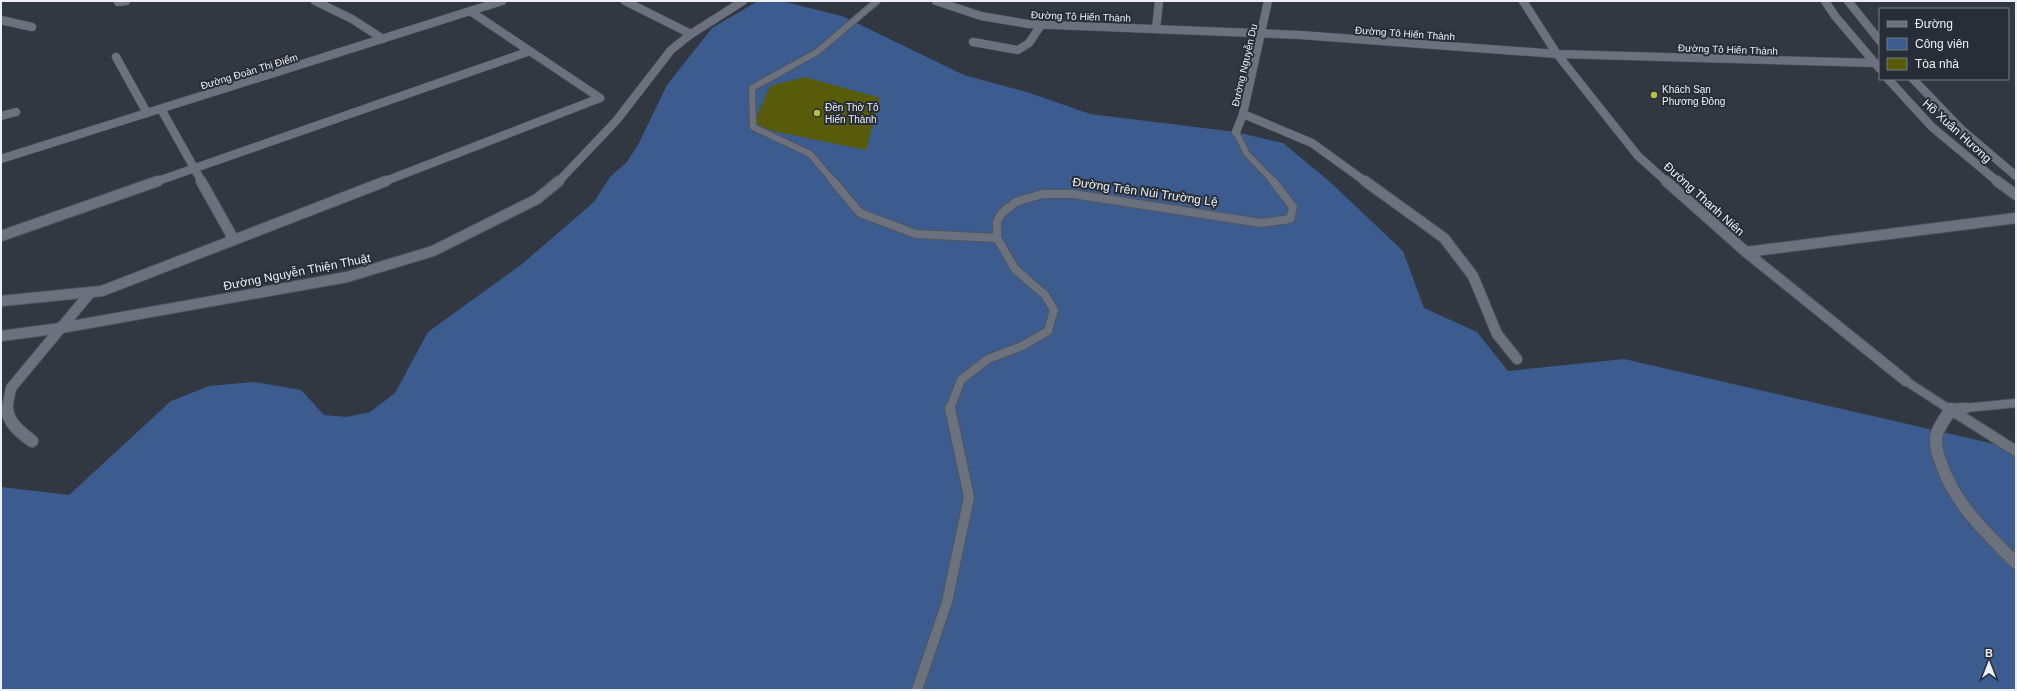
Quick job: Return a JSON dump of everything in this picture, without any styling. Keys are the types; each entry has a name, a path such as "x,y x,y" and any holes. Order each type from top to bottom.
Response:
{"street":[{"path":"315,1 352,19 383,39"},
{"name":"Đường Đoàn Thị Điểm","path":"1,159 502,1"},
{"path":"625,1 691,34"},
{"name":"Đường Nguyễn Thiện Thuật","path":"1,336 61,328 347,277 433,251 537,199 556,184 616,121 671,50 691,34 743,1"},
{"name":"Đường Tô Hiến Thành","path":"936,1 961,11 996,20 1041,25 1262,34 1557,54 1878,65"},
{"path":"1156,29 1159,1"},
{"name":"Đường Nguyễn Du","path":"1236,132 1243,114 1262,34 1268,1"},
{"name":"Đường Thanh Niên","path":"1523,1 1557,54 1638,156 1746,252 1906,381"},
{"path":"1825,1 1835,16 1878,65"},
{"path":"1848,1 1879,40"},
{"path":"1,302 102,291 600,98 470,11"},
{"path":"1,20 32,27"},
{"path":"973,42 1018,50 1023,49 1028,46 1041,25"},
{"path":"1,236 530,51"},
{"path":"116,57 147,113"},
{"name":"Hồ Xuân Hương","path":"1889,80 1905,100 1943,138 2016,195"},
{"name":"Hồ Xuân Hương","path":"1914,80 1931,101 1971,140 2016,176"},
{"path":"161,109 234,240"},
{"path":"1,116 16,112"},
{"path":"1243,114 1312,143 1444,238 1473,276 1498,334 1517,359"},
{"path":"1746,252 2016,218"},
{"path":"32,442 8,420 5,413 6,397 10,388 90,292"},
{"path":"1951,409 1938,433 1936,447 1946,479 1957,498 2016,563"}],"lane":[{"path":"877,1 817,52 752,88 753,128 810,154 860,213 916,234 997,238 1015,269 1045,296 1054,310 1048,331 1022,346 988,359 961,380 950,408 969,497 947,602 917,690"},
{"name":"Đường Trên Núi Trường Lệ","path":"997,238 997,221 1002,213 1016,202 1042,194 1073,194 1261,223 1290,219 1293,207 1279,187 1247,154 1236,132"},
{"path":"1906,381 2016,451"},
{"path":"1951,409 2016,403"}],"green space":[{"path":"758,1 781,1 842,16 964,75 1030,93 1090,114 1236,132 1283,143 1329,181 1403,251 1424,308 1477,332 1508,371 1624,359 2016,449 2016,690 1,690 1,487 69,495 171,401 209,386 254,382 301,390 324,415 346,417 370,412 395,393 428,332 522,264 594,202 610,177 627,162 639,143 667,85 712,28"}],"building":[{"name":"Đền Thờ Tô Hiến Thành","path":"805,77 880,98 866,150 773,131 757,124 757,116 770,86"}],"place":[{"name":"Khách Sạn Phương Đông","path":"1654,95"},
{"name":"Đền Thờ Tô Hiến Thành","path":"817,113"}]}
